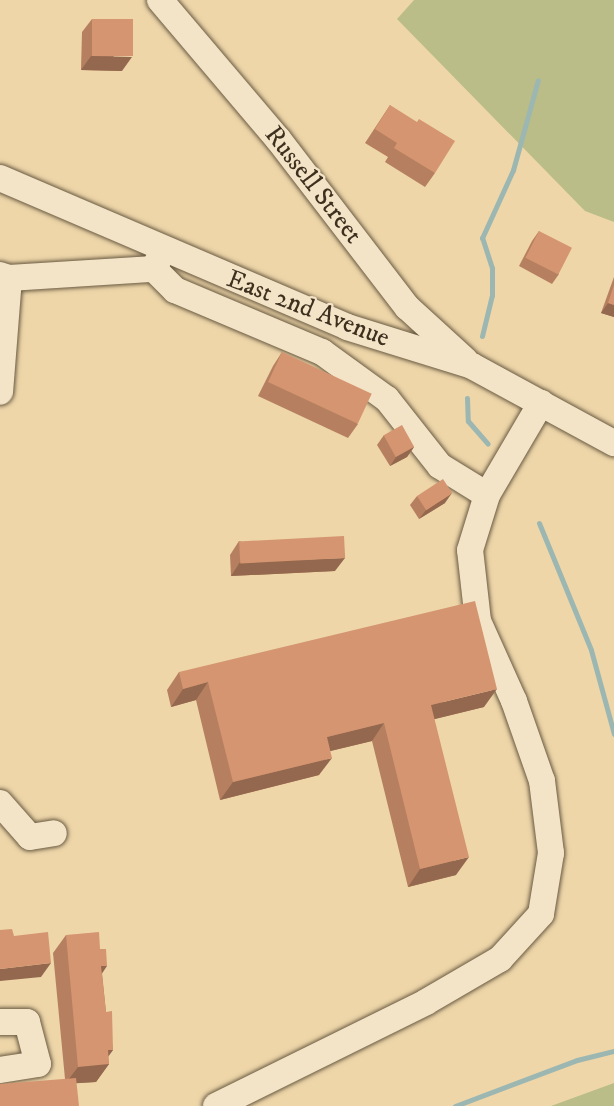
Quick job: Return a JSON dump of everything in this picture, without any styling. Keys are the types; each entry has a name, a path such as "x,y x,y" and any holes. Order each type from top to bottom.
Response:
{"street":[{"name":"Russell Street","path":"160,0 263,121 407,307 472,366"},
{"name":"East 2nd Avenue","path":"0,178 158,260 347,327 472,366 614,443"},
{"path":"0,392 4,277 158,260 175,290 322,352 387,399 440,466 487,495"},
{"path":"216,1106 454,986 500,959 541,914 551,853 542,781 514,701 478,621 470,550 487,495 541,403"},
{"path":"0,803 30,837 54,833"},
{"path":"0,1022 27,1022 38,1064 0,1070"}],"green space":[{"path":"414,0 614,0 614,222 585,211 397,19"},
{"path":"614,1083 614,1106 551,1106"}],"building":[{"path":"92,19 133,19 133,56 92,56"},
{"path":"390,105 417,122 419,119 455,141 435,173 394,148 397,143 375,129"},
{"path":"539,231 572,248 558,275 525,258"},
{"path":"614,285 614,305 608,303"},
{"path":"282,352 372,394 358,424 268,382"},
{"path":"402,425 414,447 396,457 384,435"},
{"path":"443,479 452,493 426,510 417,496"},
{"path":"344,536 345,558 240,563 239,541"},
{"path":"475,601 497,689 431,705 469,857 420,869 384,723 327,737 332,758 233,782 208,682 183,689 179,672"},
{"path":"12,929 14,936 48,932 51,963 0,969 0,930"},
{"path":"99,932 100,949 106,949 107,966 101,966 106,1012 112,1011 113,1050 108,1050 109,1064 78,1067 66,935"},
{"path":"76,1078 79,1106 0,1106 0,1084"}],"waterway":[{"path":"482,336 492,295 492,268 482,238 513,170 538,80"},
{"path":"467,398 468,421 488,444"},
{"path":"539,523 591,650 614,734"},
{"path":"455,1106 577,1060 614,1051"}]}
